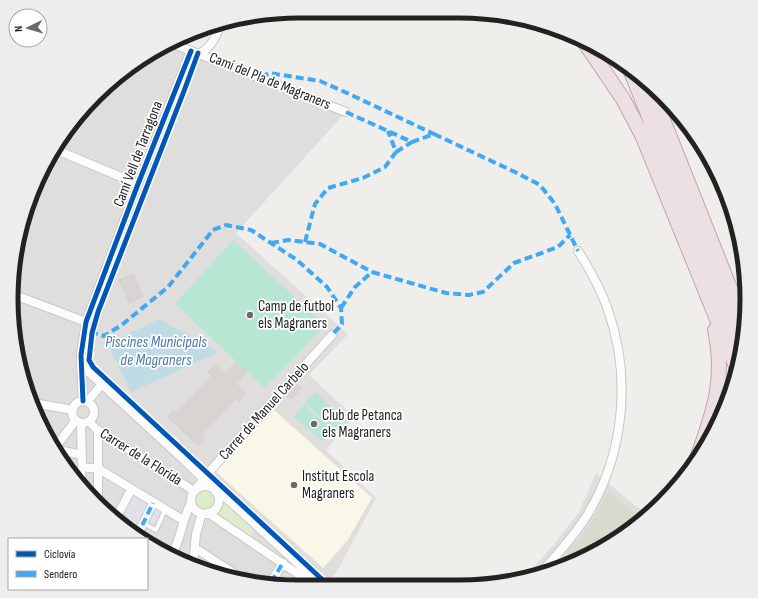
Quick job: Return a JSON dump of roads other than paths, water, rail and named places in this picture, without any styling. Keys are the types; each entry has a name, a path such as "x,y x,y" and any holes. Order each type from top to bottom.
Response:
{"highway":[{"path":"590,51 636,122 652,157 733,360"},
{"path":"634,80 737,340"},
{"path":"654,96 739,312"},
{"path":"684,237 688,256 711,316 717,339 719,380 716,400 706,433"}],"street":[{"path":"200,53 205,51 219,30"},
{"name":"Camí del Pla de Magraners","path":"178,46 346,112"},
{"name":"Camí Vell de Tarragona","path":"85,402 81,355 86,322 138,184 191,51"},
{"path":"60,151 138,184"},
{"path":"547,566 569,541 593,505 610,464 617,441 620,419 621,378 618,348 611,318 595,278 578,251"},
{"path":"18,296 86,322"},
{"name":"Carrer de Manuel Carbelo","path":"195,490 332,335"},
{"path":"81,365 204,479 218,496 218,502 214,510 205,513 196,534 194,560"},
{"path":"82,422 73,416 72,410 77,403 85,402 102,384"},
{"path":"59,444 82,422 92,418 94,411 92,407 85,402"},
{"path":"38,404 72,410"},
{"path":"81,476 82,422"},
{"name":"Carrer de la Florida","path":"82,422 98,430 195,490"},
{"path":"98,430 98,496"},
{"path":"62,451 82,455"},
{"path":"82,467 99,469 131,490 183,520"},
{"path":"174,550 177,545 183,520 191,503 191,497 195,490 204,486 222,495 304,569 307,575 313,580"},
{"path":"118,514 131,490"},
{"path":"140,530 153,503"},
{"path":"191,503 194,508 205,513 300,576 307,575"},
{"path":"248,541 256,535 258,528"},
{"path":"195,548 232,572"},
{"path":"273,579 283,564"}],"lane":[{"path":"143,523 156,530 165,510"}],"water":[{"name":"Piscines Municipals de Magraners","path":"159,319 219,352 131,392 108,344"}],"place":[{"name":"Camp de futbol els Magraners","path":"250,315"},
{"name":"Club de Petanca els Magraners","path":"314,424"},
{"name":"Institut Escola Magraners","path":"294,485"}]}
